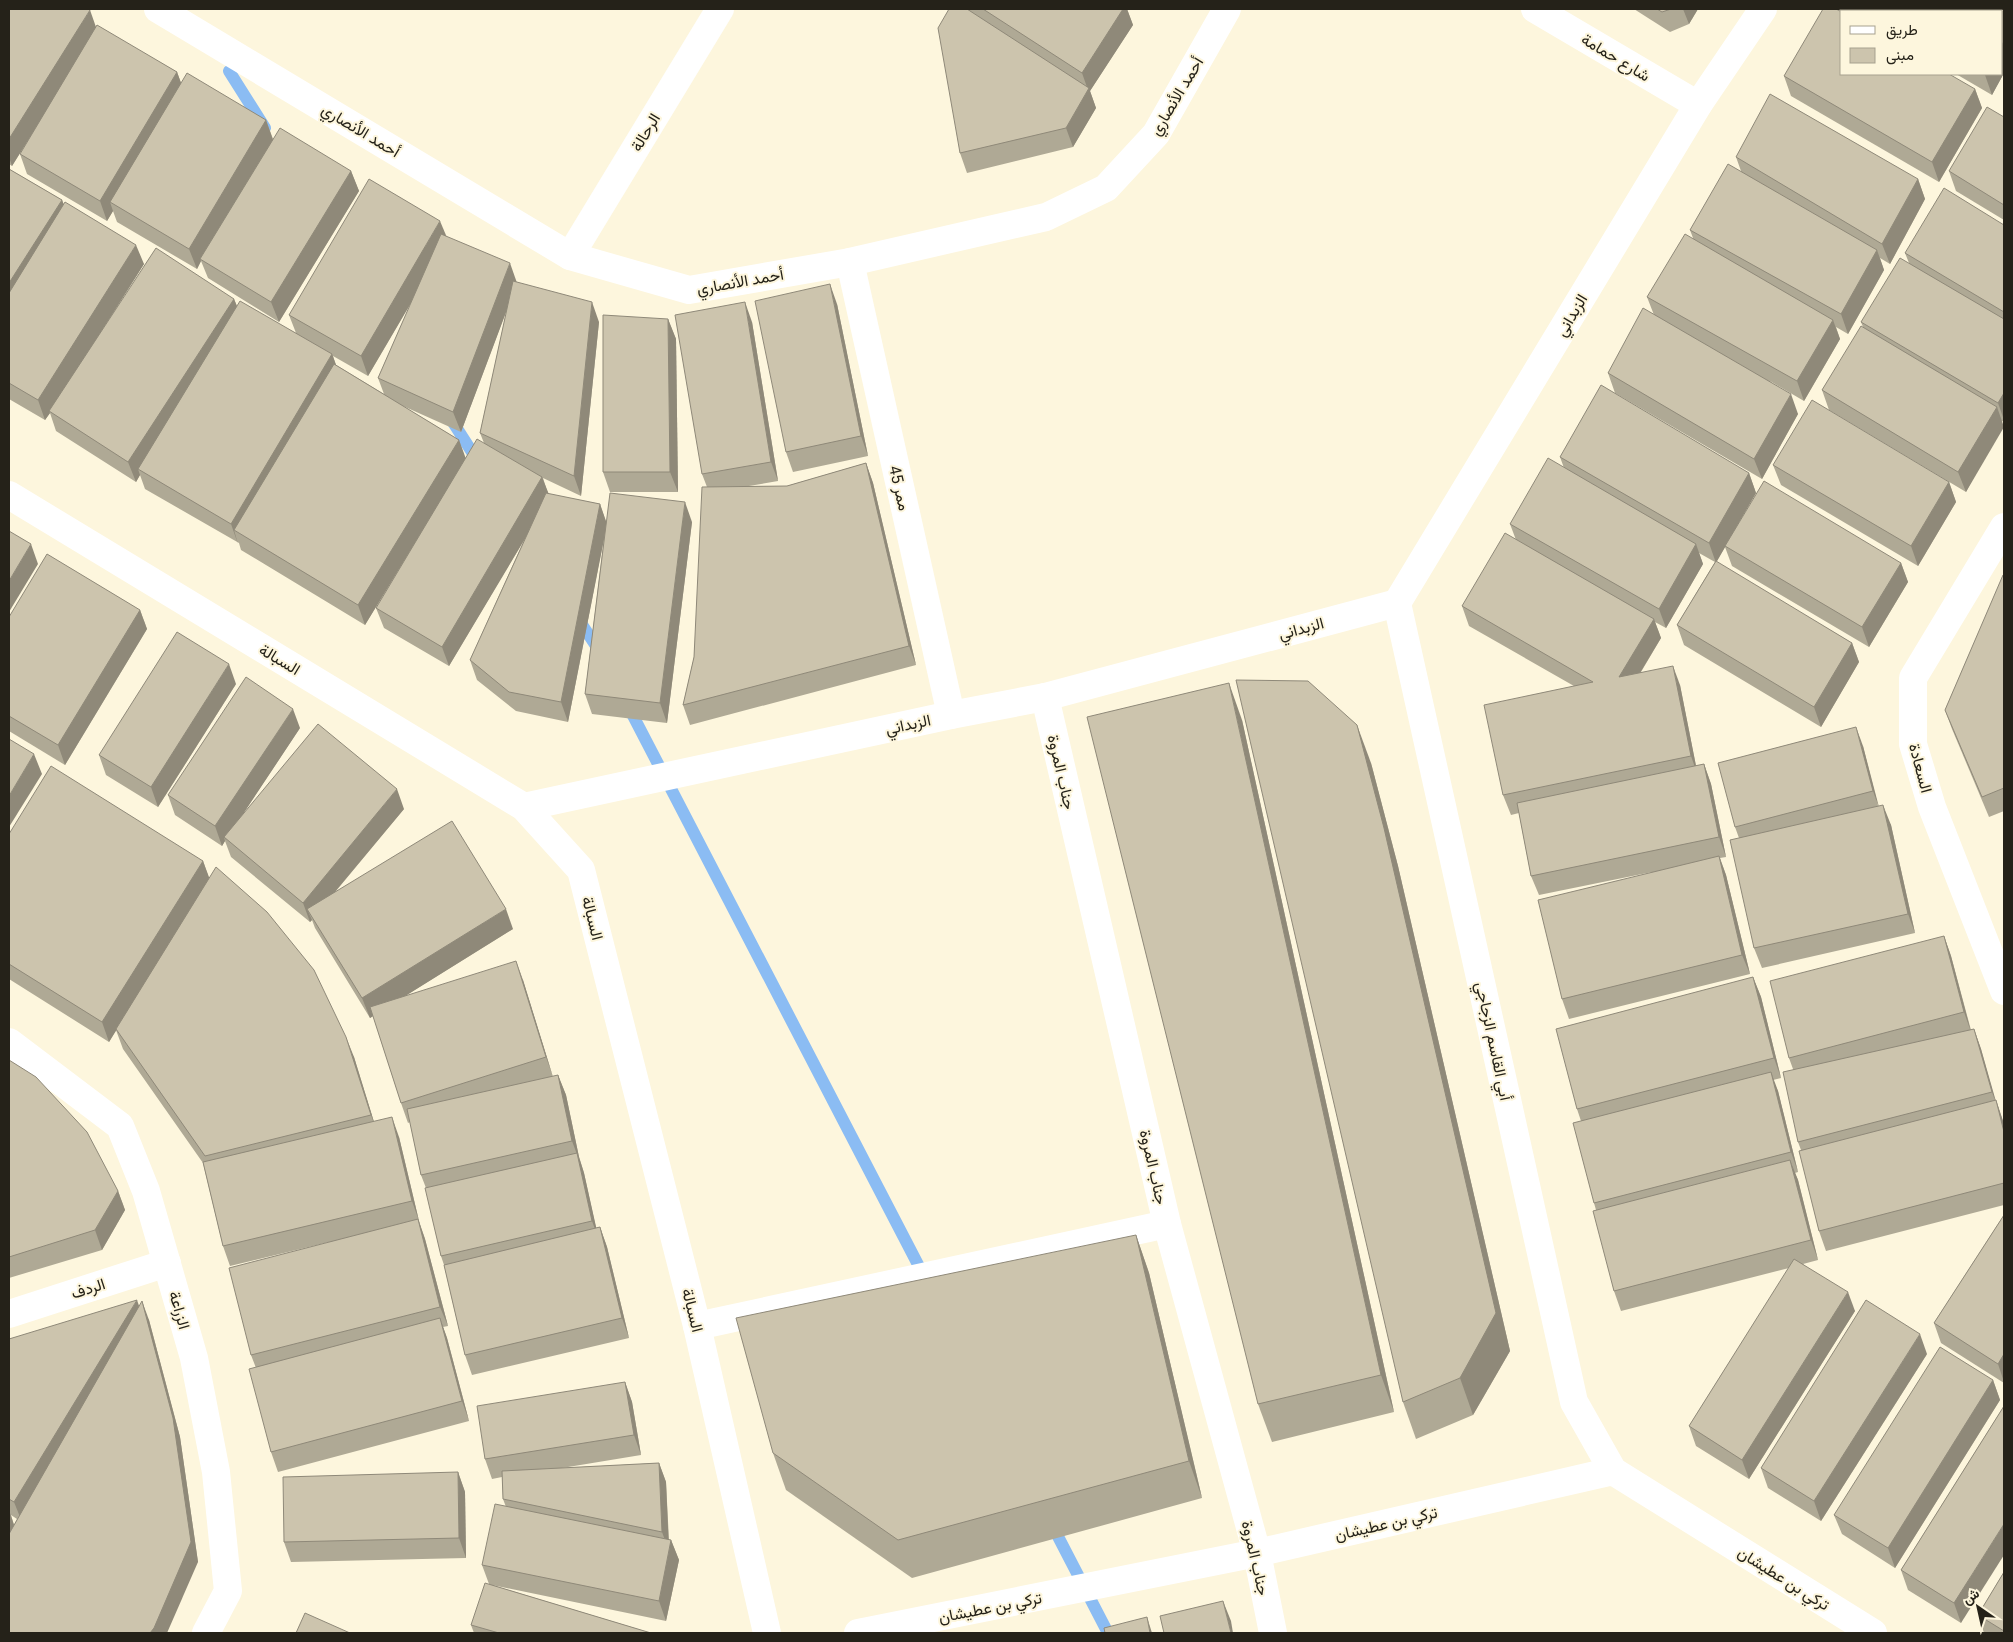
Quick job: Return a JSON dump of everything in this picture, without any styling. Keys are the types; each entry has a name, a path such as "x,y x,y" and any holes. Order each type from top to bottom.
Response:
{"street":[{"name":"الرحالة","path":"570,256 720,9"},
{"name":"أحمد الأنصاري","path":"167,11 570,256 689,290 850,262 1046,216 1106,188 1156,134 1227,9"},
{"name":"شارع حمامة","path":"1535,9 1698,105"},
{"name":"الزبداني","path":"524,807 951,715 1044,698 1396,603 1698,105 1763,9"},
{"name":"ممر 45","path":"850,262 951,715"},
{"name":"السبالة","path":"9,495 524,807 581,870 697,1326 767,1633"},
{"name":"السعادة","path":"2004,527 1913,678 1913,744 1932,807 2004,991"},
{"name":"أبي القاسم الزجاجي","path":"1396,603 1574,1402 1613,1471"},
{"name":"جناب المروة","path":"1044,698 1167,1224 1257,1553 1273,1633"},
{"name":"الزراعة","path":"9,1042 120,1126 146,1191 196,1368 216,1472 228,1591 206,1633"},
{"path":"697,1326 1167,1224"},
{"name":"الردف","path":"9,1314 167,1263"},
{"name":"تركي بن عطيشان","path":"858,1633 1257,1553 1613,1471 1873,1633"}],"building":[{"path":"9,9 90,10 9,139"},
{"path":"949,9 967,9 1089,88 1066,128 960,153 938,28"},
{"path":"983,9 1123,9 1082,73"},
{"path":"1657,9 1671,9 1662,12"},
{"path":"1823,9 1836,9 1840,11 1840,75 1951,75 1975,89 1932,162 1784,76"},
{"path":"1870,9 2004,9 2004,41 2003,43 2003,10"},
{"path":"97,25 177,72 100,201 20,154"},
{"path":"187,73 266,120 189,249 110,202"},
{"path":"1770,94 1918,179 1882,244 1736,157"},
{"path":"1987,107 2004,117 2004,205 1949,171"},
{"path":"280,128 351,171 271,302 200,259"},
{"path":"1728,164 1877,250 1841,314 1690,230"},
{"path":"9,169 62,200 9,283"},
{"path":"369,179 440,221 361,356 289,315"},
{"path":"1944,188 2004,225 2004,312 1905,253"},
{"path":"65,202 136,245 38,400 9,383 9,293"},
{"path":"441,234 510,263 453,412 378,378"},
{"path":"1685,234 1833,320 1797,381 1647,297"},
{"path":"156,248 234,299 128,462 49,411"},
{"path":"1900,258 2004,319 2004,393 1998,403 1861,322"},
{"path":"513,281 592,302 574,476 480,433"},
{"path":"830,284 861,436 786,452 755,301"},
{"path":"240,301 332,354 231,524 138,469"},
{"path":"745,302 771,462 702,474 675,315"},
{"path":"1643,308 1791,394 1754,459 1608,373"},
{"path":"603,315 668,319 670,472 603,472"},
{"path":"1861,326 1997,407 1958,472 1822,390"},
{"path":"334,364 459,440 358,605 234,530"},
{"path":"1601,385 1749,473 1709,543 1560,457"},
{"path":"1812,400 1949,482 1911,546 1773,465"},
{"path":"477,439 542,477 442,647 376,608"},
{"path":"1548,458 1696,544 1659,609 1510,524"},
{"path":"866,463 909,646 683,705 694,657 702,487 787,486"},
{"path":"1764,481 1901,563 1862,627 1725,546"},
{"path":"546,493 600,504 561,702 509,692 470,660"},
{"path":"610,493 685,502 660,703 585,694"},
{"path":"9,531 31,544 9,581"},
{"path":"1505,533 1654,619 1619,677 1673,666 1691,756 1503,795 1484,705 1593,682 1462,606"},
{"path":"47,554 140,610 58,745 9,716 9,617"},
{"path":"1716,561 1852,643 1814,707 1677,625"},
{"path":"2004,574 2004,788 1982,797 1945,710"},
{"path":"177,632 229,664 151,787 99,755"},
{"path":"246,677 293,709 215,826 168,795"},
{"path":"1236,680 1308,681 1357,725 1384,828 1496,1313 1460,1378 1403,1402"},
{"path":"1229,683 1381,1375 1258,1404 1087,717"},
{"path":"318,724 397,789 303,903 224,837"},
{"path":"1856,727 1873,791 1735,827 1718,763"},
{"path":"9,739 34,754 9,796"},
{"path":"1704,764 1719,837 1531,876 1517,803"},
{"path":"51,766 203,861 102,1022 9,964 9,834"},
{"path":"1883,805 1908,914 1754,948 1730,840"},
{"path":"452,821 506,909 362,998 307,909"},
{"path":"1719,856 1742,955 1562,999 1538,900"},
{"path":"216,867 267,912 314,970 346,1037 371,1115 205,1156 116,1029"},
{"path":"1944,936 1964,1012 1789,1058 1770,981"},
{"path":"516,961 546,1057 401,1103 370,1007"},
{"path":"1753,977 1774,1058 1577,1109 1556,1029"},
{"path":"1974,1029 1992,1092 1798,1142 1783,1072"},
{"path":"9,1060 36,1077 87,1132 118,1191 95,1230 9,1257"},
{"path":"1771,1072 1791,1152 1594,1203 1573,1123"},
{"path":"558,1075 572,1141 421,1175 407,1109"},
{"path":"1996,1100 2004,1132 2004,1183 1819,1231 1799,1151"},
{"path":"392,1117 412,1201 223,1246 203,1162"},
{"path":"577,1153 592,1221 441,1256 425,1188"},
{"path":"1790,1160 1811,1240 1614,1291 1593,1211"},
{"path":"2004,1215 2004,1354 1998,1364 1934,1323"},
{"path":"418,1219 440,1307 251,1355 229,1268"},
{"path":"600,1227 622,1318 465,1355 444,1265"},
{"path":"1136,1235 1189,1461 898,1540 773,1453 736,1318"},
{"path":"1794,1259 1848,1292 1742,1460 1689,1426"},
{"path":"137,1300 14,1502 9,1499 9,1339"},
{"path":"1866,1300 1920,1334 1814,1501 1761,1468"},
{"path":"142,1301 173,1418 191,1542 154,1628 150,1633 9,1633 9,1534"},
{"path":"440,1318 462,1401 271,1452 249,1369"},
{"path":"1940,1347 1993,1380 1888,1548 1834,1515"},
{"path":"625,1382 634,1435 485,1459 477,1406"},
{"path":"2004,1406 2004,1524 1954,1603 1901,1570"},
{"path":"659,1463 662,1532 503,1499 502,1471"},
{"path":"458,1472 459,1538 284,1542 283,1477"},
{"path":"495,1504 671,1540 659,1601 482,1565"},
{"path":"2004,1572 2004,1631 1978,1615"},
{"path":"485,1583 651,1633 499,1633 471,1625"},
{"path":"1223,1601 1231,1633 1164,1633 1160,1616"},
{"path":"305,1613 350,1633 296,1633"},
{"path":"1147,1617 1150,1633 1105,1633 1104,1628"}],"waterway":[{"path":"229,71 265,128"},
{"path":"449,416 479,463"},
{"path":"577,617 600,652"},
{"path":"628,706 925,1278"},
{"path":"1051,1523 1108,1633"}]}
